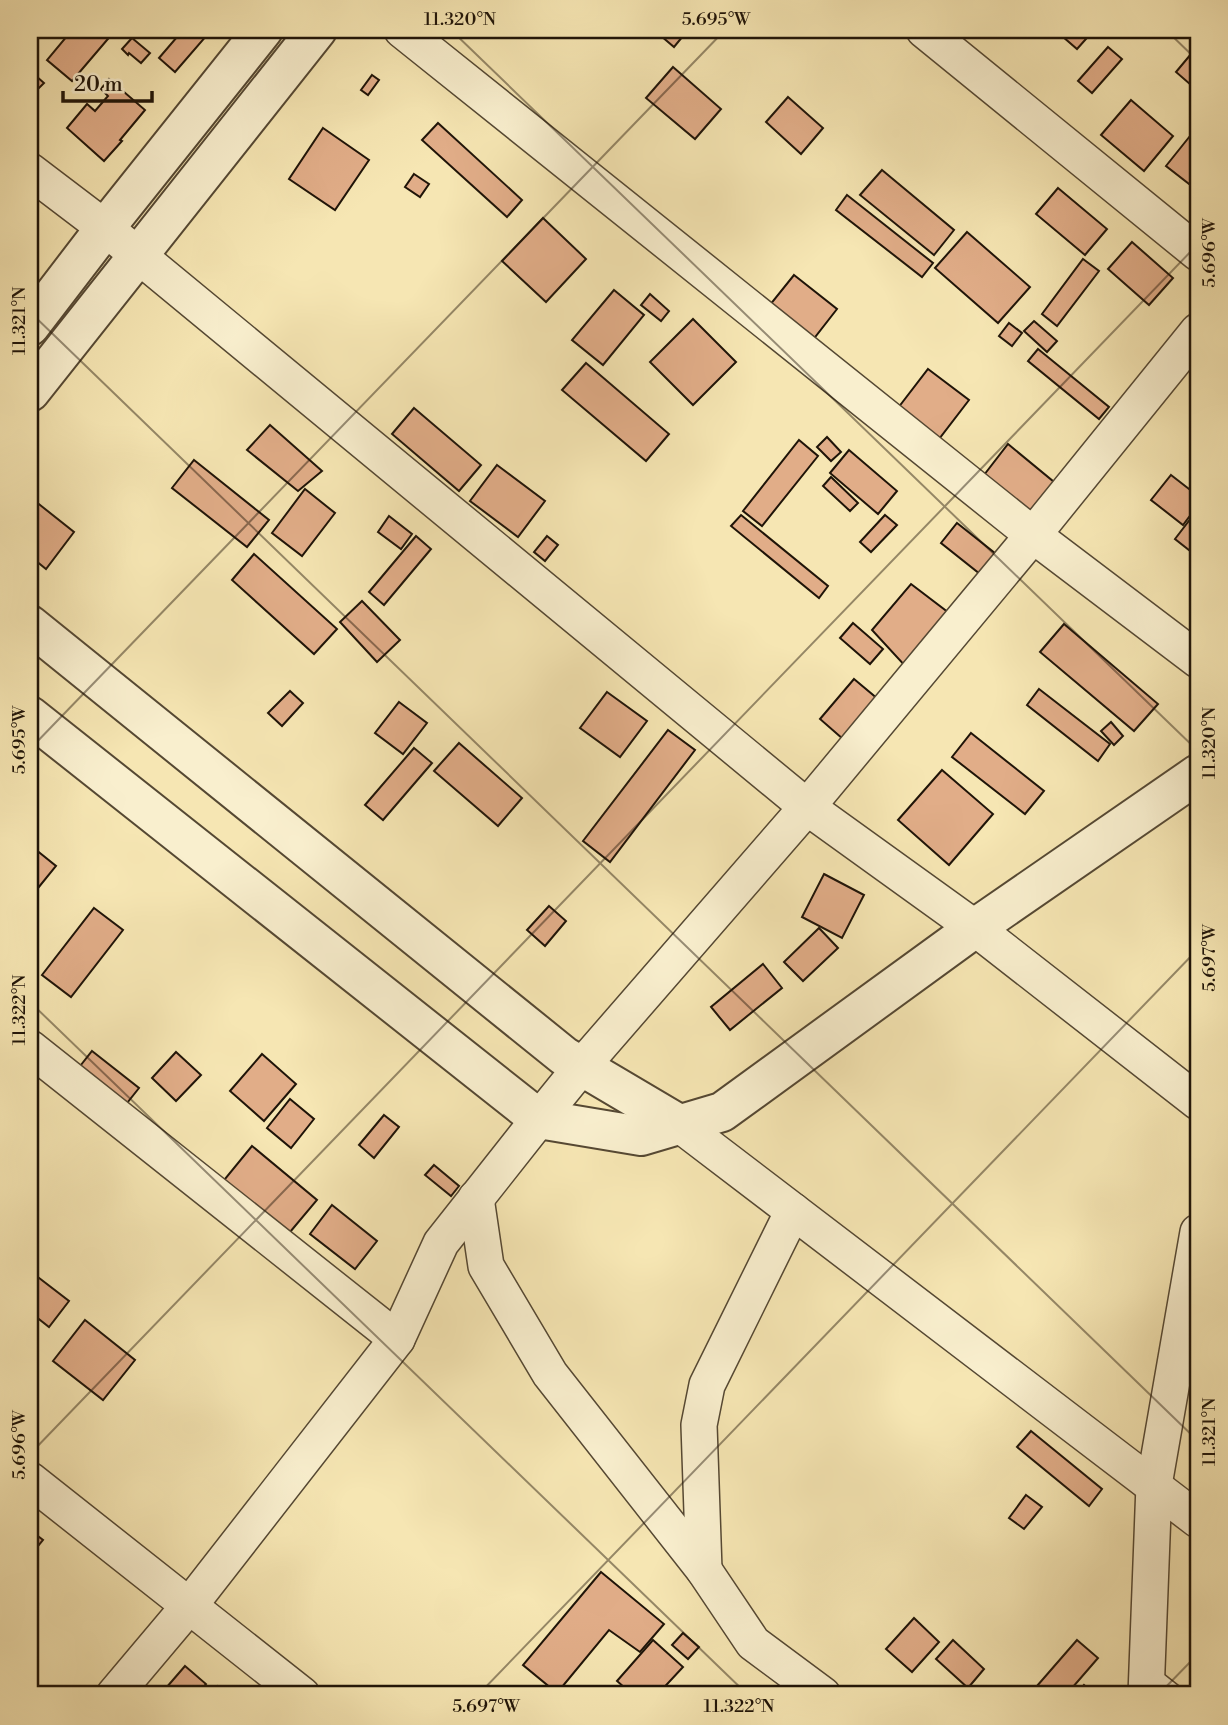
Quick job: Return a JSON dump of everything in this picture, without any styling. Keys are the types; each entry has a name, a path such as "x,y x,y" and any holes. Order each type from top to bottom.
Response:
{"street":[{"path":"30,326 104,228 263,30"},
{"path":"30,392 317,30"},
{"path":"402,30 1033,535 1198,660"},
{"path":"924,30 1198,253"},
{"path":"30,171 138,255 807,807 975,928 1198,1102"},
{"path":"114,1695 189,1606 397,1339 441,1243 539,1119 807,807 1198,331"},
{"path":"30,625 554,1047 679,1124 1198,1520"},
{"path":"30,716 539,1119 641,1136 722,1112 975,928 1198,774"},
{"path":"30,1048 397,1339"},
{"path":"476,1199 486,1266 550,1374 704,1570 784,1684 823,1695"},
{"path":"704,1570 699,1425 707,1385 793,1211"},
{"path":"1147,1684 1154,1485 1198,1232"},
{"path":"30,1479 302,1695"}],"lane":[{"path":"1147,1684 1175,1695"}],"building":[{"path":"72,30 110,30 113,33 72,81 47,60"},
{"path":"183,30 203,30 208,34 175,72 159,58"},
{"path":"654,30 688,30 674,47"},
{"path":"1055,30 1094,30 1077,49"},
{"path":"132,38 150,53 141,63 122,49"},
{"path":"1108,47 1122,59 1092,93 1078,81"},
{"path":"1196,48 1198,50 1198,91 1176,72"},
{"path":"673,67 721,109 695,139 646,98"},
{"path":"372,75 379,80 368,95 361,90"},
{"path":"36,76 44,83 37,90 30,84"},
{"path":"109,79 145,110 104,161 67,128 87,104 95,111 108,96 101,89"},
{"path":"788,97 823,128 801,154 766,122"},
{"path":"1131,100 1173,136 1144,171 1101,135"},
{"path":"438,123 522,200 507,217 422,140"},
{"path":"1198,126 1198,180 1193,187 1166,166"},
{"path":"323,128 369,160 335,210 289,179"},
{"path":"882,170 954,230 934,255 860,195"},
{"path":"414,174 429,184 420,197 405,187"},
{"path":"1058,188 1107,229 1085,255 1036,214"},
{"path":"847,195 933,263 922,277 836,210"},
{"path":"543,218 586,259 546,302 502,261"},
{"path":"967,232 1030,287 998,323 935,268"},
{"path":"1132,242 1173,278 1149,305 1108,269"},
{"path":"1083,259 1099,271 1057,326 1042,314"},
{"path":"794,275 837,309 812,341 769,306"},
{"path":"614,290 644,315 603,365 572,340"},
{"path":"650,294 669,311 661,321 641,305"},
{"path":"693,319 736,362 693,405 650,362"},
{"path":"1034,321 1057,341 1047,352 1024,331"},
{"path":"1009,323 1022,333 1012,346 999,336"},
{"path":"1038,349 1109,407 1099,419 1028,361"},
{"path":"586,363 669,434 646,461 562,390"},
{"path":"928,369 969,400 939,439 898,408"},
{"path":"414,408 481,465 459,491 392,434"},
{"path":"270,425 322,471 298,491 247,450"},
{"path":"827,437 841,452 831,461 817,447"},
{"path":"799,440 818,456 762,526 743,511"},
{"path":"1008,444 1054,482 1029,512 984,475"},
{"path":"849,450 897,491 878,514 830,473"},
{"path":"194,460 269,520 247,547 172,488"},
{"path":"497,465 545,501 518,537 470,501"},
{"path":"1171,475 1198,496 1198,505 1183,525 1151,500"},
{"path":"831,477 858,503 850,511 823,486"},
{"path":"305,489 335,513 302,556 272,533"},
{"path":"30,497 74,532 46,569 30,556"},
{"path":"1198,509 1198,548 1194,554 1175,539"},
{"path":"741,515 828,586 819,598 731,526"},
{"path":"885,515 897,525 871,552 860,542"},
{"path":"389,516 412,534 401,549 378,532"},
{"path":"957,523 996,554 980,574 941,543"},
{"path":"416,536 431,549 384,605 369,592"},
{"path":"547,536 558,545 545,561 534,552"},
{"path":"254,554 337,629 314,654 232,580"},
{"path":"911,584 949,613 907,668 872,630"},
{"path":"362,601 400,640 377,662 340,622"},
{"path":"853,623 883,649 870,664 840,638"},
{"path":"1064,624 1158,704 1134,731 1040,652"},
{"path":"854,679 885,705 851,746 820,719"},
{"path":"1039,689 1110,744 1098,761 1027,705"},
{"path":"290,691 303,703 282,726 268,713"},
{"path":"607,692 647,721 620,757 580,728"},
{"path":"399,702 427,723 403,754 375,733"},
{"path":"1111,722 1123,736 1114,745 1101,731"},
{"path":"668,730 695,750 610,862 583,841"},
{"path":"971,733 1044,791 1025,814 952,757"},
{"path":"459,743 522,798 498,826 434,771"},
{"path":"414,748 432,763 383,820 365,805"},
{"path":"942,770 993,814 949,865 898,820"},
{"path":"30,845 56,866 34,893 30,890"},
{"path":"824,874 864,895 842,938 802,917"},
{"path":"549,906 566,921 545,946 527,930"},
{"path":"94,908 123,930 71,997 42,975"},
{"path":"819,928 838,948 803,981 784,962"},
{"path":"763,964 782,988 730,1030 711,1007"},
{"path":"92,1051 139,1088 123,1108 77,1070"},
{"path":"176,1052 201,1075 176,1101 152,1078"},
{"path":"262,1054 296,1084 264,1121 230,1091"},
{"path":"290,1099 314,1119 291,1148 267,1128"},
{"path":"384,1115 399,1127 374,1158 359,1145"},
{"path":"252,1146 317,1200 285,1238 220,1185"},
{"path":"434,1165 459,1186 451,1196 425,1175"},
{"path":"332,1205 377,1241 355,1269 310,1234"},
{"path":"30,1271 69,1301 49,1327 30,1312"},
{"path":"85,1320 135,1360 103,1400 53,1361"},
{"path":"1031,1431 1102,1489 1089,1506 1017,1447"},
{"path":"1026,1495 1042,1507 1024,1529 1009,1518"},
{"path":"30,1530 43,1540 30,1556"},
{"path":"601,1572 664,1624 640,1652 609,1630 557,1693 523,1665"},
{"path":"914,1618 939,1642 912,1672 886,1649"},
{"path":"683,1633 699,1647 688,1659 672,1645"},
{"path":"653,1640 683,1667 657,1695 633,1695 617,1681"},
{"path":"953,1640 984,1669 968,1688 936,1659"},
{"path":"1077,1640 1098,1658 1066,1695 1030,1694"},
{"path":"185,1666 206,1684 197,1695 174,1695 166,1688"},
{"path":"1084,1685 1096,1695 1075,1695"},
{"path":"218,1686 231,1695 211,1695"}]}
